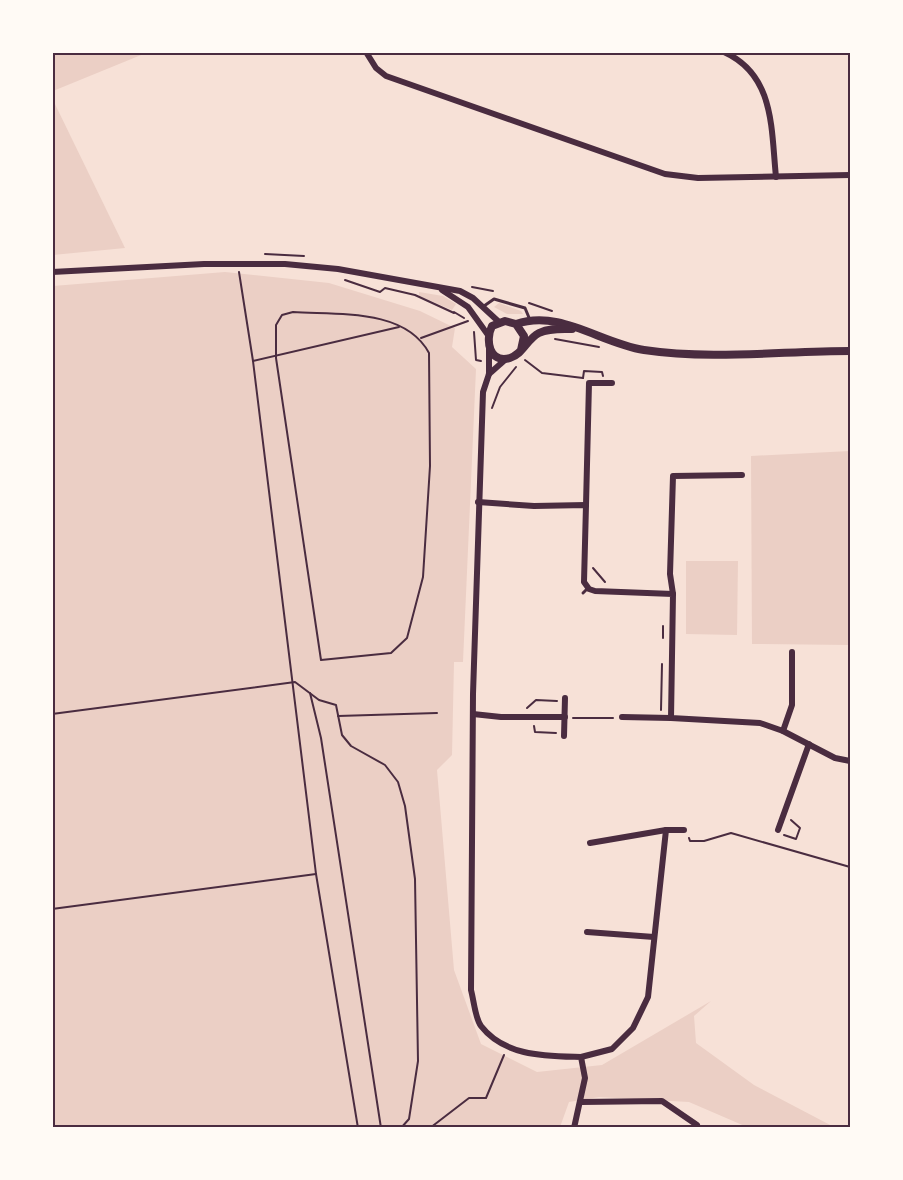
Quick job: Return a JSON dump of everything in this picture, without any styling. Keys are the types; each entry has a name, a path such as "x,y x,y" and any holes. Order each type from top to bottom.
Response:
{"street":[{"path":"366,52 377,70 397,80 665,174 698,178 850,175"},
{"path":"723,52 749,69 766,94 776,177"},
{"path":"52,272 195,265 285,264 339,269 460,291 484,306 499,322"},
{"path":"438,288 461,301 476,316 488,335 489,348 489,374 483,392 478,502 473,714 471,990 481,1026 507,1047 530,1054 581,1057 612,1049 633,1028 648,997 666,830"},
{"path":"488,335 492,326 499,322 516,324 530,320 556,320 627,346 679,353 850,351"},
{"path":"516,324 524,336 521,350"},
{"path":"489,348 499,357 506,358 516,355 531,338 540,333 576,329"},
{"path":"489,374 506,358"},
{"path":"612,383 589,383 584,459 585,590 674,594"},
{"path":"671,715 674,594 670,574 673,476 742,475"},
{"path":"478,502 532,506 586,505"},
{"path":"783,731 792,705 792,652"},
{"path":"564,736 565,698"},
{"path":"473,714 565,717"},
{"path":"620,715 671,715 747,721 783,731 835,758 850,761"},
{"path":"778,831 809,744"},
{"path":"590,843 666,830 684,830"},
{"path":"587,932 654,937"},
{"path":"574,1128 585,1078 581,1057"},
{"path":"581,1102 662,1101 697,1125"}],"lane":[{"path":"484,306 494,299 525,308 530,320"}],"path":[{"path":"232,272 250,273"},
{"path":"239,272 295,682 316,874 358,1128"},
{"path":"342,279 381,292 385,288 415,295 454,313 468,321 472,327 476,338 476,360 489,363"},
{"path":"454,313 461,301"},
{"path":"526,302 557,313"},
{"path":"293,312 379,318 421,338 429,353 430,466 423,577 407,638 391,653 321,660 276,358 276,325 282,315 293,312"},
{"path":"421,338 468,321"},
{"path":"253,362 399,327"},
{"path":"549,339 603,348"},
{"path":"490,413 507,376 528,357"},
{"path":"525,360 534,369 551,374 583,378 583,371 602,372 604,376"},
{"path":"496,367 507,376"},
{"path":"591,563 597,575 610,585"},
{"path":"663,625 663,639"},
{"path":"662,662 659,712 671,715"},
{"path":"52,714 295,682 319,700 336,705 342,735 351,746 385,765 398,782 405,806 415,879 418,1061 409,1119 401,1128"},
{"path":"310,693 321,738 381,1128"},
{"path":"338,716 437,713"},
{"path":"565,717 611,719 620,715"},
{"path":"778,831 796,839 800,828 794,824 791,817"},
{"path":"684,830 690,841 704,841 731,833 850,867"},
{"path":"52,909 316,874"},
{"path":"430,1128 469,1098 486,1098 500,1071 507,1047"}],"shaded area":[{"path":"53,52 146,52 146,53 53,91"},
{"path":"53,100 125,248 53,255"},
{"path":"225,272 329,283 420,311 455,328 452,347 476,369 463,662 454,662 452,755 437,770 454,970 481,1044 537,1072 602,1065 711,1001 694,1016 696,1043 754,1085 834,1127 747,1127 689,1102 599,1097 569,1102 560,1127 53,1127 53,286"},
{"path":"419,292 443,296 456,304 452,310 419,296"},
{"path":"499,303 521,311 523,314 507,314 494,307"},
{"path":"850,451 850,645 752,644 751,456"},
{"path":"686,561 738,561 737,635 686,634"}]}
